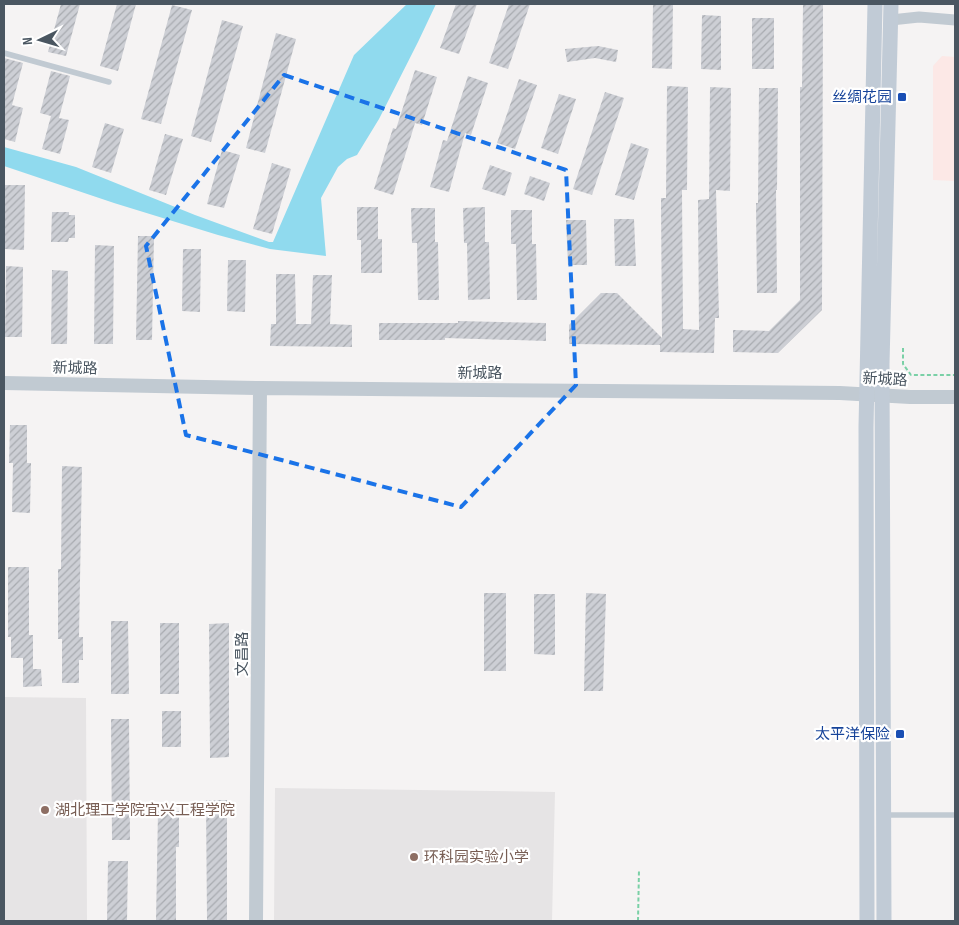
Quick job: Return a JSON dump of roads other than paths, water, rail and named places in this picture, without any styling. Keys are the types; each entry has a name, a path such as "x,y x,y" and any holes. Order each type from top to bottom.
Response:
{"main road":[{"path":"867,921 867,394 875,4"},
{"path":"884,921 882,395 891,4"}],"street":[{"path":"891,20 919,17 955,20"},
{"name":"新城路","path":"4,383 260,388 830,392 955,397"},
{"name":"文昌路","path":"256,921 260,388"}],"lane":[{"path":"4,53 109,82"},
{"path":"884,815 955,815"}],"water":[{"path":"407,4 436,4 379,119 357,155 347,159 338,167 321,198 326,256 270,249 218,235 4,166 4,147 76,167 195,215 273,242 354,55"}],"place":[{"name":"丝绸花园","path":"902,97"},
{"name":"太平洋保险","path":"900,734"},
{"name":"湖北理工学院宜兴工程学院","path":"45,810"},
{"name":"环科园实验小学","path":"414,857"}]}
